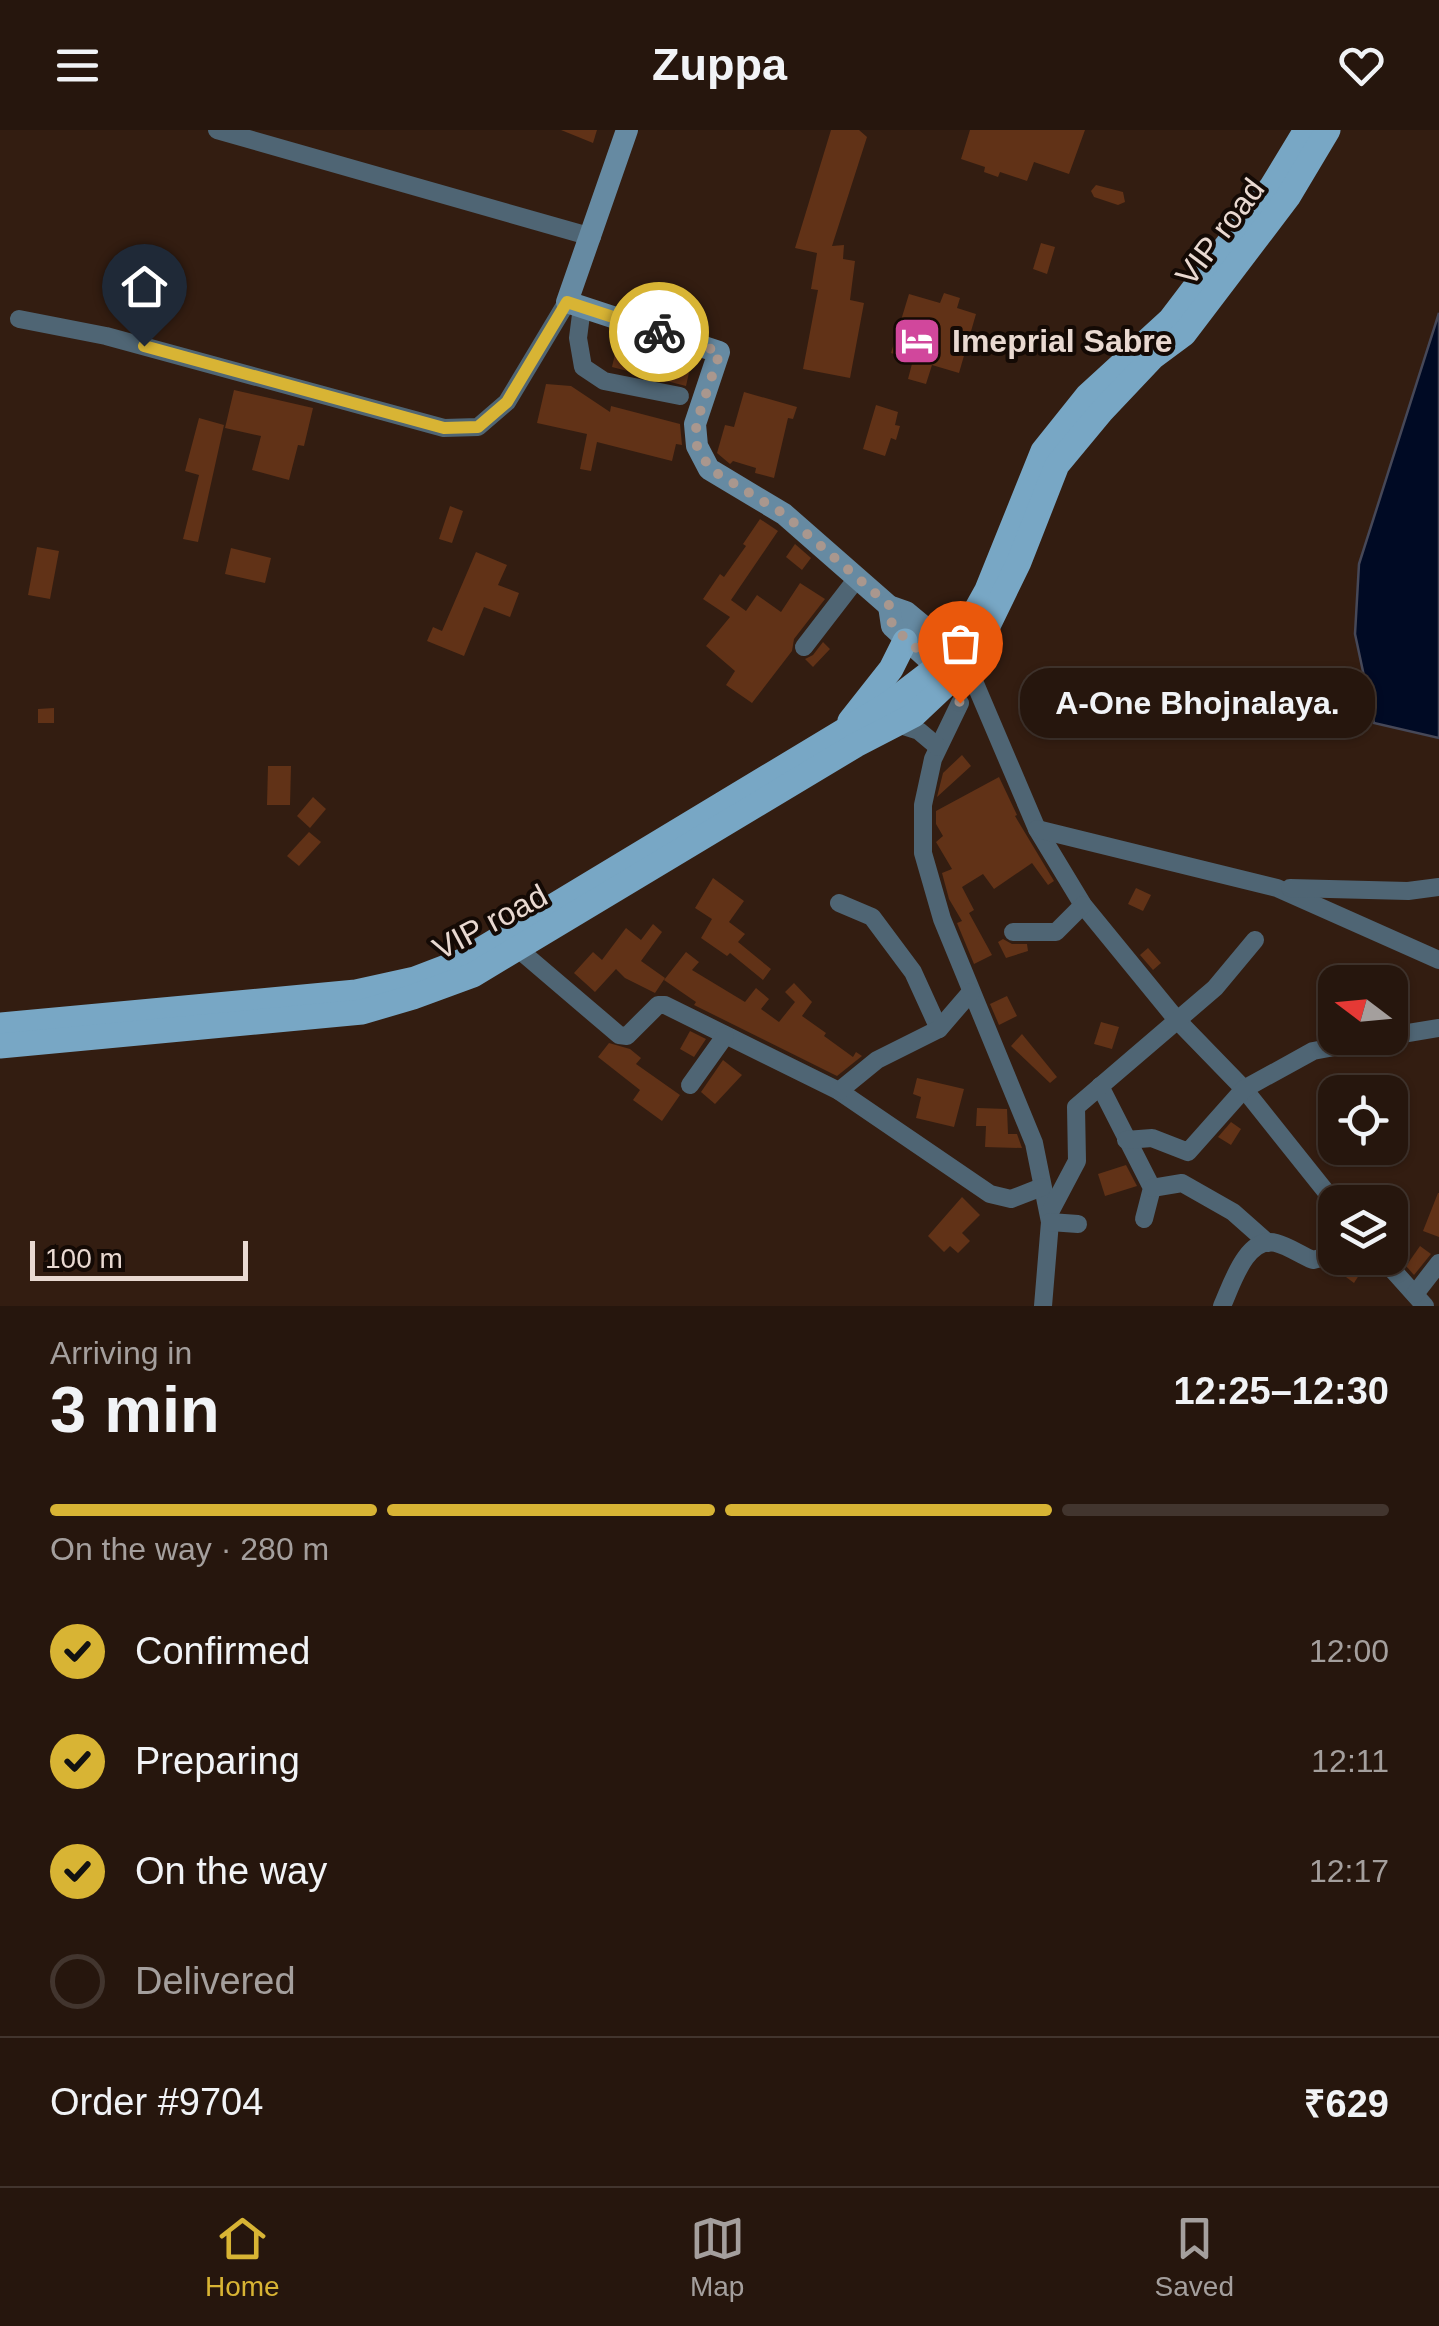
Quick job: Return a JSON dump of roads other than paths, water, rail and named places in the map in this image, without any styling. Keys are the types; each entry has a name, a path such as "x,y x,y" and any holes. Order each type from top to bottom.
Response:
{"main road":[{"name":"VIP road","path":"0,1025 356,992 415,979 462,960 913,689 953,674 1043,451 1087,396 1170,320 1272,186 1306,130"},
{"name":"VIP road","path":"0,1046 362,1012 473,974 923,708 953,674 1020,562 1057,464 1153,357 1184,334 1288,197 1328,130"},
{"path":"844,729 891,669 905,641"}],"street":[{"path":"217,130 592,237"},
{"path":"19,319 106,336 444,428 478,427 507,402 574,304 627,130"},
{"path":"574,304 584,368 604,381 680,396"},
{"path":"574,304 720,352 696,424 697,446 710,469 784,514 890,606 906,612 993,723 1037,830 1083,905 1177,1020 1244,1089 1320,1185"},
{"path":"804,647 858,576"},
{"path":"890,606 892,626 905,641 953,674 993,723"},
{"path":"953,674 923,805 923,852 942,919 1034,1144 1049,1218 1043,1306"},
{"path":"896,724 919,731 938,747"},
{"path":"1037,830 1277,888 1439,960"},
{"path":"1277,888 1408,891 1439,887"},
{"path":"839,903 872,918 913,972 939,1030"},
{"path":"1013,932 1056,932 1083,905"},
{"path":"1049,1218 1076,1161 1076,1107 1215,988 1255,940"},
{"path":"517,948 619,1036 627,1036 661,1004 840,1090 990,1194 1012,1200 1042,1187"},
{"path":"840,1090 877,1060 939,1030 971,992"},
{"path":"1408,1033 1439,1028"},
{"path":"690,1085 725,1036"},
{"path":"1126,1140 1152,1138 1188,1152 1244,1089 1318,1050"},
{"path":"1100,1086 1152,1188 1144,1219"},
{"path":"1152,1188 1182,1183 1234,1212 1268,1243"},
{"path":"1049,1218 1078,1224"},
{"path":"1222,1306 1246,1257 1255,1248 1276,1243 1313,1260 1318,1259"},
{"path":"1397,1275 1420,1300 1439,1263"}],"water":[{"path":"1439,313 1439,738 1374,723 1355,634 1359,564"}],"place":[{"name":"Imeprial Sabre","path":"917,341"},
{"name":"A-One Bhojnalaya.","path":"960,703"}]}
